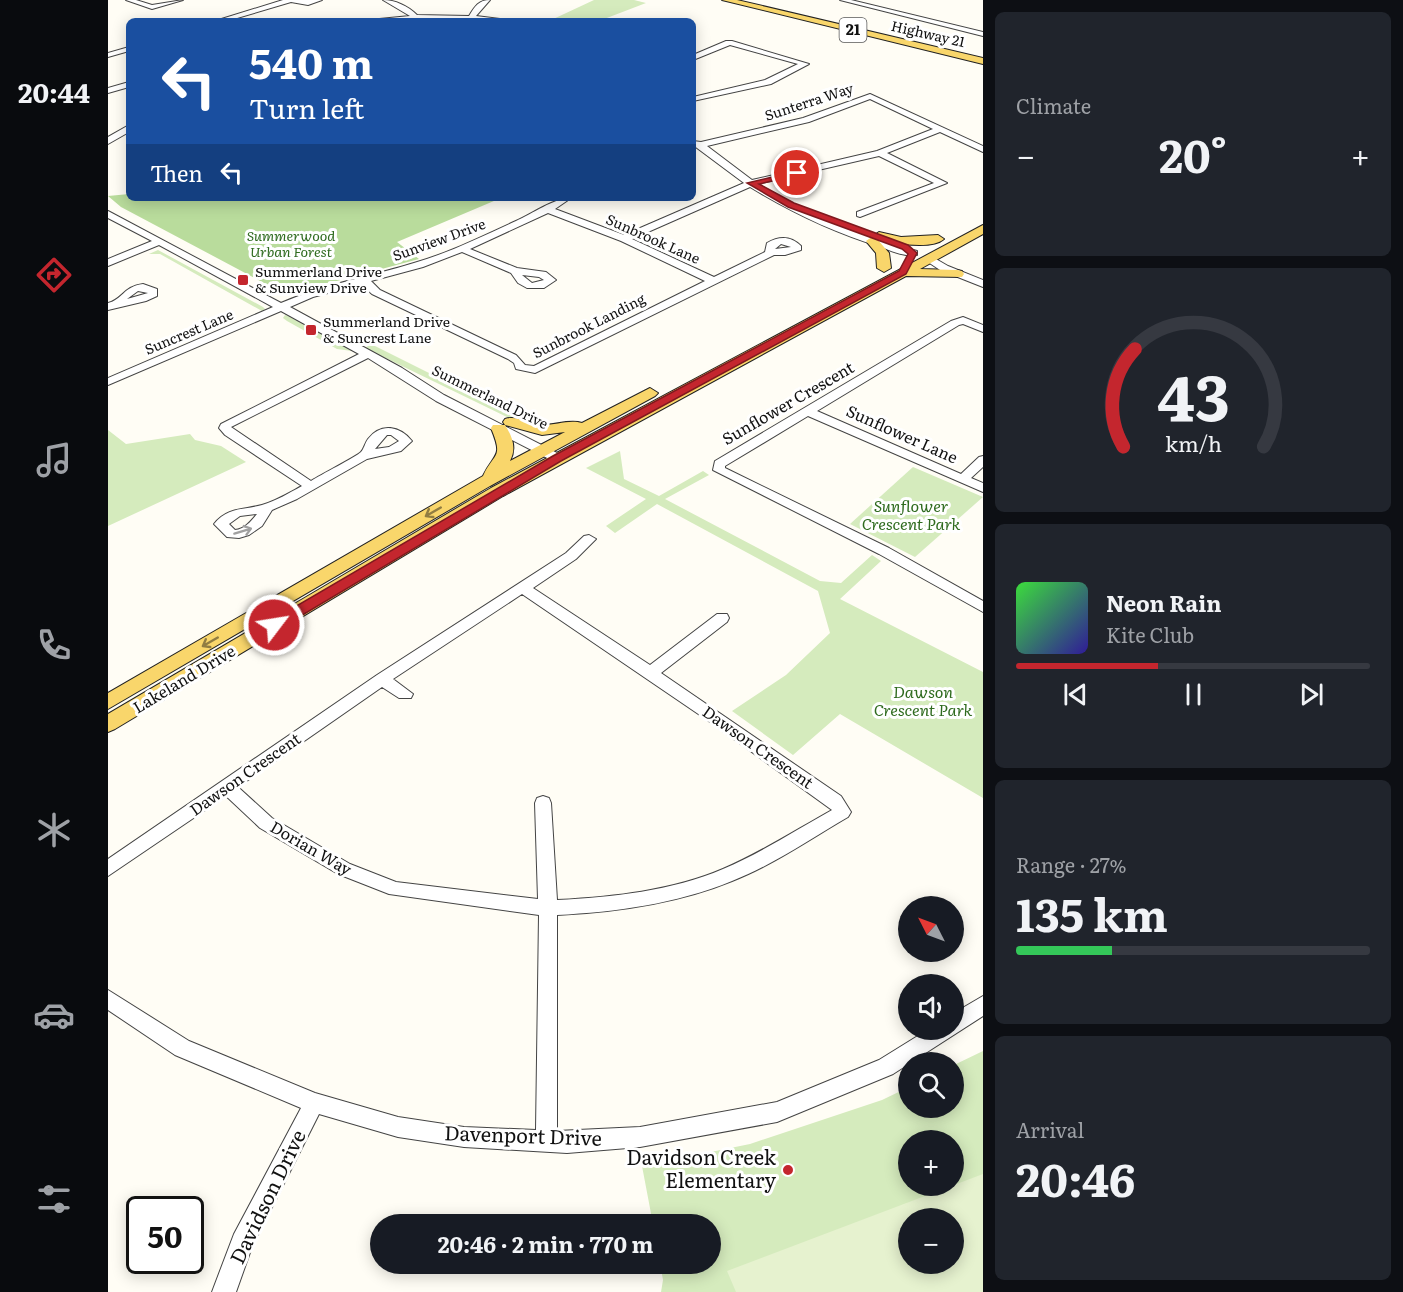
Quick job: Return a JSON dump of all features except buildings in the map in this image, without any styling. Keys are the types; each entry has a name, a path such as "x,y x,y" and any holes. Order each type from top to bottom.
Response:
{"main road":[{"name":"Highway 21","path":"726,0 983,61"},
{"name":"Highway 21","path":"761,0 983,53"},
{"name":"Lakeland Drive","path":"108,724 555,451 908,262 938,239 983,216"},
{"name":"Lakeland Drive","path":"108,702 484,482 555,451 596,421 884,268 930,255 983,229"},
{"path":"875,238 901,241 938,239 930,255 908,262"},
{"path":"875,238 885,256 884,268"},
{"path":"908,262 961,272 955,244"},
{"path":"484,482 504,461 507,453 505,425 542,430 596,421"}],"street":[{"path":"129,0 152,7 180,0"},
{"path":"229,18 290,0 308,3 319,0"},
{"path":"386,0 414,18"},
{"path":"472,17 478,7 487,0"},
{"path":"843,0 983,34"},
{"path":"444,18 482,18"},
{"path":"696,57 729,43 805,64 768,82 696,98"},
{"path":"108,55 126,50"},
{"path":"108,91 126,85"},
{"name":"Sunterra Way","path":"696,146 796,123 870,96 983,149"},
{"path":"108,127 126,130"},
{"path":"624,239 751,183 880,153 940,129"},
{"path":"108,142 126,131"},
{"path":"696,146 710,151 751,183 791,205 875,238 908,262"},
{"path":"860,214 942,183 880,153"},
{"name":"Sunview Drive","path":"282,308 309,296 419,265 462,249 548,210 562,201"},
{"name":"Sunbrook Lane","path":"548,210 624,239 712,280"},
{"name":"Summerland Drive","path":"108,214 398,370 440,398 505,425 555,451"},
{"path":"108,263 159,242"},
{"path":"462,249 516,272"},
{"name":"Sunbrook Landing","path":"363,279 384,296 512,357 519,362 520,367 535,370 770,253"},
{"path":"930,255 983,284"},
{"path":"961,272 983,276"},
{"name":"Suncrest Lane","path":"108,382 282,308"},
{"name":"Sunflower Crescent","path":"983,328 963,320 955,323 719,464 719,470 884,551 983,607"},
{"path":"310,486 225,428 227,424 367,354"},
{"name":"Sunflower Lane","path":"808,411 983,488"},
{"path":"267,508 366,454"},
{"path":"963,479 983,460"},
{"name":"Dawson Crescent","path":"108,869 382,679 571,556 589,539"},
{"name":"Dawson Crescent","path":"523,588 652,672 835,801 842,812 822,824"},
{"path":"652,672 722,618"},
{"path":"382,679 405,694"},
{"name":"Dorian Way","path":"227,787 266,823 295,842 354,873 395,889 548,908 609,905 686,889 726,876 752,864 822,824"},
{"path":"543,803 548,908 546,1140"},
{"name":"Davenport Drive","path":"108,999 182,1048 314,1103 398,1127 464,1137 588,1142 640,1137 777,1112 886,1067 929,1040"},
{"path":"964,1017 983,1005"},
{"name":"Davidson Drive","path":"224,1292 242,1242 314,1103"}],"green space":[{"path":"594,0 634,0 646,3 607,18 555,18"},
{"name":"Summerwood Urban Forest","path":"126,194 126,201 494,201 397,242 419,259 318,286 281,292 121,207 108,196"},
{"path":"158,250 265,309 262,311 160,254 149,254"},
{"path":"285,315 352,351 337,349 287,321 283,318"},
{"path":"371,344 523,420 550,427 513,420 365,348"},
{"path":"108,430 126,444 190,434 195,440 221,446 246,462 108,526"},
{"name":"Dawson Crescent Park","path":"620,451 624,479 659,496 703,471 709,475 665,499 820,581 841,583 872,555 881,561 840,599 983,672 983,798 840,714 793,755 732,711 786,675 830,633 818,591 657,504 615,533 606,526 646,499 586,468"},
{"name":"Sunflower Crescent Park","path":"913,467 983,497 915,557 850,524"},
{"name":"Davidson Creek Elementary","path":"983,1051 983,1292 661,1292 662,1274 721,1274 721,1214 651,1214 642,1166 750,1144 882,1100 898,1092 898,1118 964,1118 964,1060"},
{"path":"983,1174 983,1292 736,1292 727,1271 925,1196 964,1196 964,1181"}],"place":[{"name":"Summerland Drive & Sunview Drive","path":"243,280"},
{"name":"Summerland Drive & Suncrest Lane","path":"311,330"},
{"name":"Davidson Creek Elementary","path":"788,1170"}],"route":[{"path":"274,625 557,458 903,272 912,253 905,247 791,205 751,183 797,173"}]}
